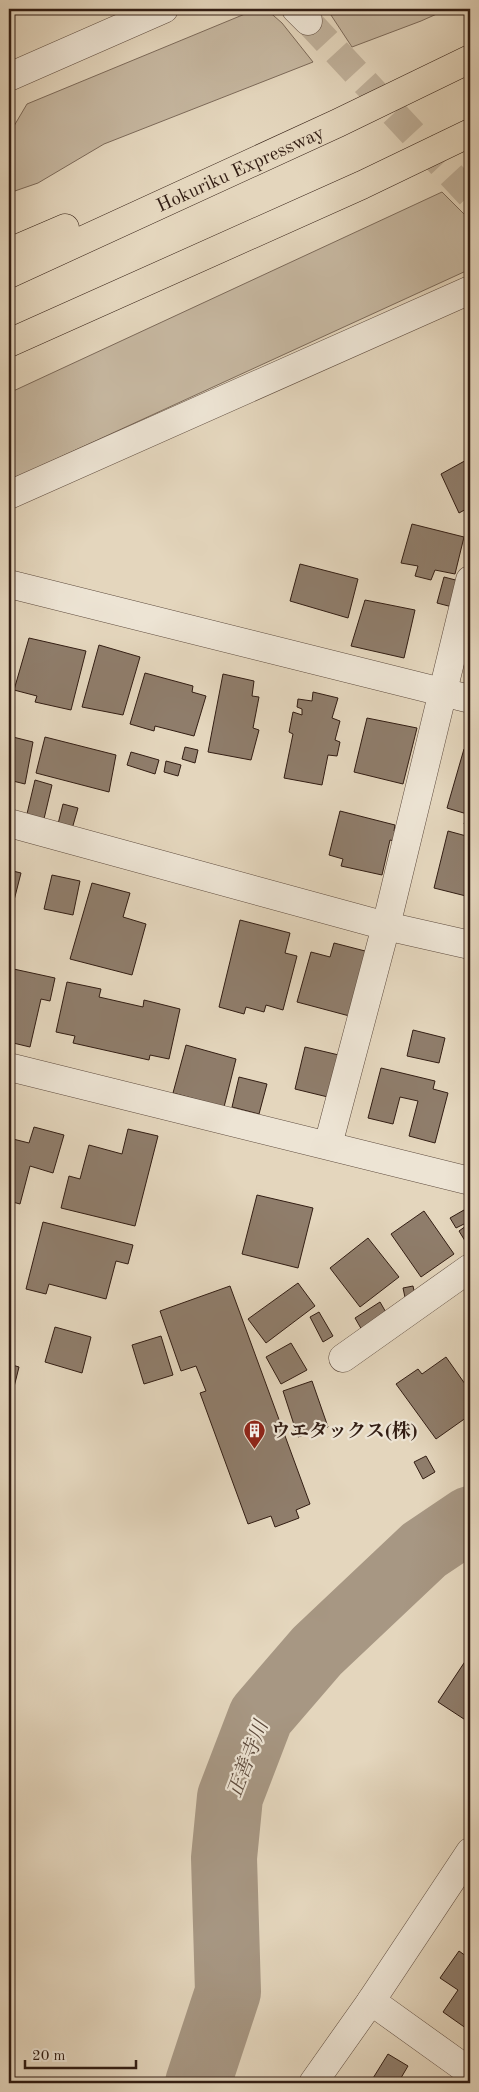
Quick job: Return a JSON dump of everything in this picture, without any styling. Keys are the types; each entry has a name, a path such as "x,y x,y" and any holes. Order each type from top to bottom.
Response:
{"highway":[{"name":"Hokuriku Expressway","path":"9,274 338,123 470,59"},
{"path":"9,252 222,161 338,123"},
{"path":"9,343 362,185 470,133"}],"street":[{"path":"9,77 164,9"},
{"path":"9,496 470,290"},
{"path":"328,1145 386,926 470,580"},
{"path":"9,584 470,699"},
{"path":"9,823 386,926 470,946"},
{"path":"9,1067 470,1181"},
{"path":"343,1358 470,1268"},
{"path":"312,2083 371,2001 470,1852"},
{"path":"371,2001 470,2072"}],"shaded area":[{"path":"257,9 266,9 282,23 313,62 104,144 38,183 9,193 11,131 27,104"},
{"path":"327,9 448,9 352,47"},
{"path":"442,192 470,220 470,266 466,271 19,476 9,478 9,393"}],"building":[{"path":"470,458 470,507 459,513 441,474"},
{"path":"412,524 464,537 455,574 435,570 431,580 415,576 418,566 401,563"},
{"path":"467,541 470,542 470,552 465,551"},
{"path":"300,564 358,579 348,618 290,601"},
{"path":"444,577 467,583 460,609 437,603"},
{"path":"365,600 415,610 404,658 351,646"},
{"path":"29,638 86,651 71,710 35,702 37,696 14,690"},
{"path":"99,645 140,657 123,715 82,707"},
{"path":"145,673 193,686 192,692 206,696 194,736 155,726 154,731 130,724"},
{"path":"223,674 254,681 252,696 259,697 253,728 259,730 251,760 208,752"},
{"path":"313,692 338,698 332,718 340,721 335,740 340,742 337,756 328,755 322,785 284,778 293,734 289,732 293,712 302,715 302,709 297,707 298,699 312,701"},
{"path":"367,718 417,728 403,784 354,772"},
{"path":"9,736 33,742 25,784 9,780"},
{"path":"45,737 116,755 109,792 36,773"},
{"path":"185,747 198,750 195,763 182,759"},
{"path":"464,749 470,751 470,826 464,824 467,814 447,808"},
{"path":"131,752 159,760 155,774 127,765"},
{"path":"166,761 181,765 178,776 164,772"},
{"path":"35,780 52,785 43,823 26,818"},
{"path":"63,804 78,808 70,836 56,832"},
{"path":"340,811 395,825 394,831 405,832 403,843 390,840 382,875 341,866 343,859 329,855"},
{"path":"448,831 470,837 470,897 434,888"},
{"path":"9,870 21,873 9,920"},
{"path":"52,875 80,881 73,915 44,909"},
{"path":"92,883 130,893 123,917 146,924 132,975 70,959"},
{"path":"240,920 290,933 285,953 297,956 283,1010 266,1005 264,1012 246,1007 244,1014 219,1007"},
{"path":"334,943 369,952 357,1018 297,1002 311,952 330,957"},
{"path":"9,968 55,978 50,1001 41,999 30,1047 9,1042"},
{"path":"67,982 101,989 99,997 143,1007 144,1000 180,1009 169,1059 150,1055 149,1060 73,1043 75,1036 56,1032"},
{"path":"413,1030 445,1038 439,1063 407,1056"},
{"path":"186,1045 236,1059 224,1107 173,1093"},
{"path":"305,1047 343,1056 332,1098 295,1089"},
{"path":"381,1068 435,1081 433,1089 448,1093 435,1143 409,1136 418,1101 400,1097 393,1124 368,1118"},
{"path":"239,1077 267,1084 259,1114 232,1107"},
{"path":"34,1127 64,1135 53,1173 30,1166 20,1204 9,1201 9,1138 29,1143"},
{"path":"128,1129 158,1136 135,1226 61,1208 69,1176 80,1179 89,1145 122,1154"},
{"path":"257,1195 313,1208 298,1268 242,1254"},
{"path":"464,1210 470,1221 456,1228 450,1218"},
{"path":"424,1211 454,1254 421,1277 391,1234"},
{"path":"43,1222 133,1245 128,1264 116,1261 106,1299 49,1284 46,1294 26,1289"},
{"path":"470,1223 470,1249 459,1231"},
{"path":"368,1238 399,1277 360,1307 330,1268"},
{"path":"298,1283 315,1306 266,1343 248,1319"},
{"name":"ウエタックス(株)","path":"230,1286 310,1504 296,1510 299,1518 275,1527 271,1516 248,1524 200,1393 206,1391 196,1366 181,1371 160,1311"},
{"path":"413,1286 416,1300 406,1302 403,1288"},
{"path":"380,1302 391,1321 366,1337 355,1318"},
{"path":"319,1312 333,1336 323,1342 310,1317"},
{"path":"55,1327 91,1337 82,1373 45,1362"},
{"path":"161,1336 173,1375 144,1384 132,1345"},
{"path":"291,1343 307,1370 281,1384 266,1357"},
{"path":"446,1357 470,1391 470,1415 436,1439 396,1384 418,1369 422,1374"},
{"path":"9,1364 19,1367 9,1407"},
{"path":"312,1381 328,1427 298,1437 283,1391"},
{"path":"426,1456 435,1472 423,1479 414,1462"},
{"path":"470,1654 470,1723 438,1702"},
{"path":"459,1951 470,1959 470,2031 443,2012 458,1990 440,1978"},
{"path":"388,2054 408,2066 398,2083 370,2083"}],"waterway":[{"name":"正善寺川","path":"198,2083 228,1992 224,1858 230,1797 261,1716 317,1651 424,1550 470,1519"}],"tunnel":[{"path":"308,21 470,195"}],"place":[{"name":"ウエタックス(株)","path":"255,1449"}]}
